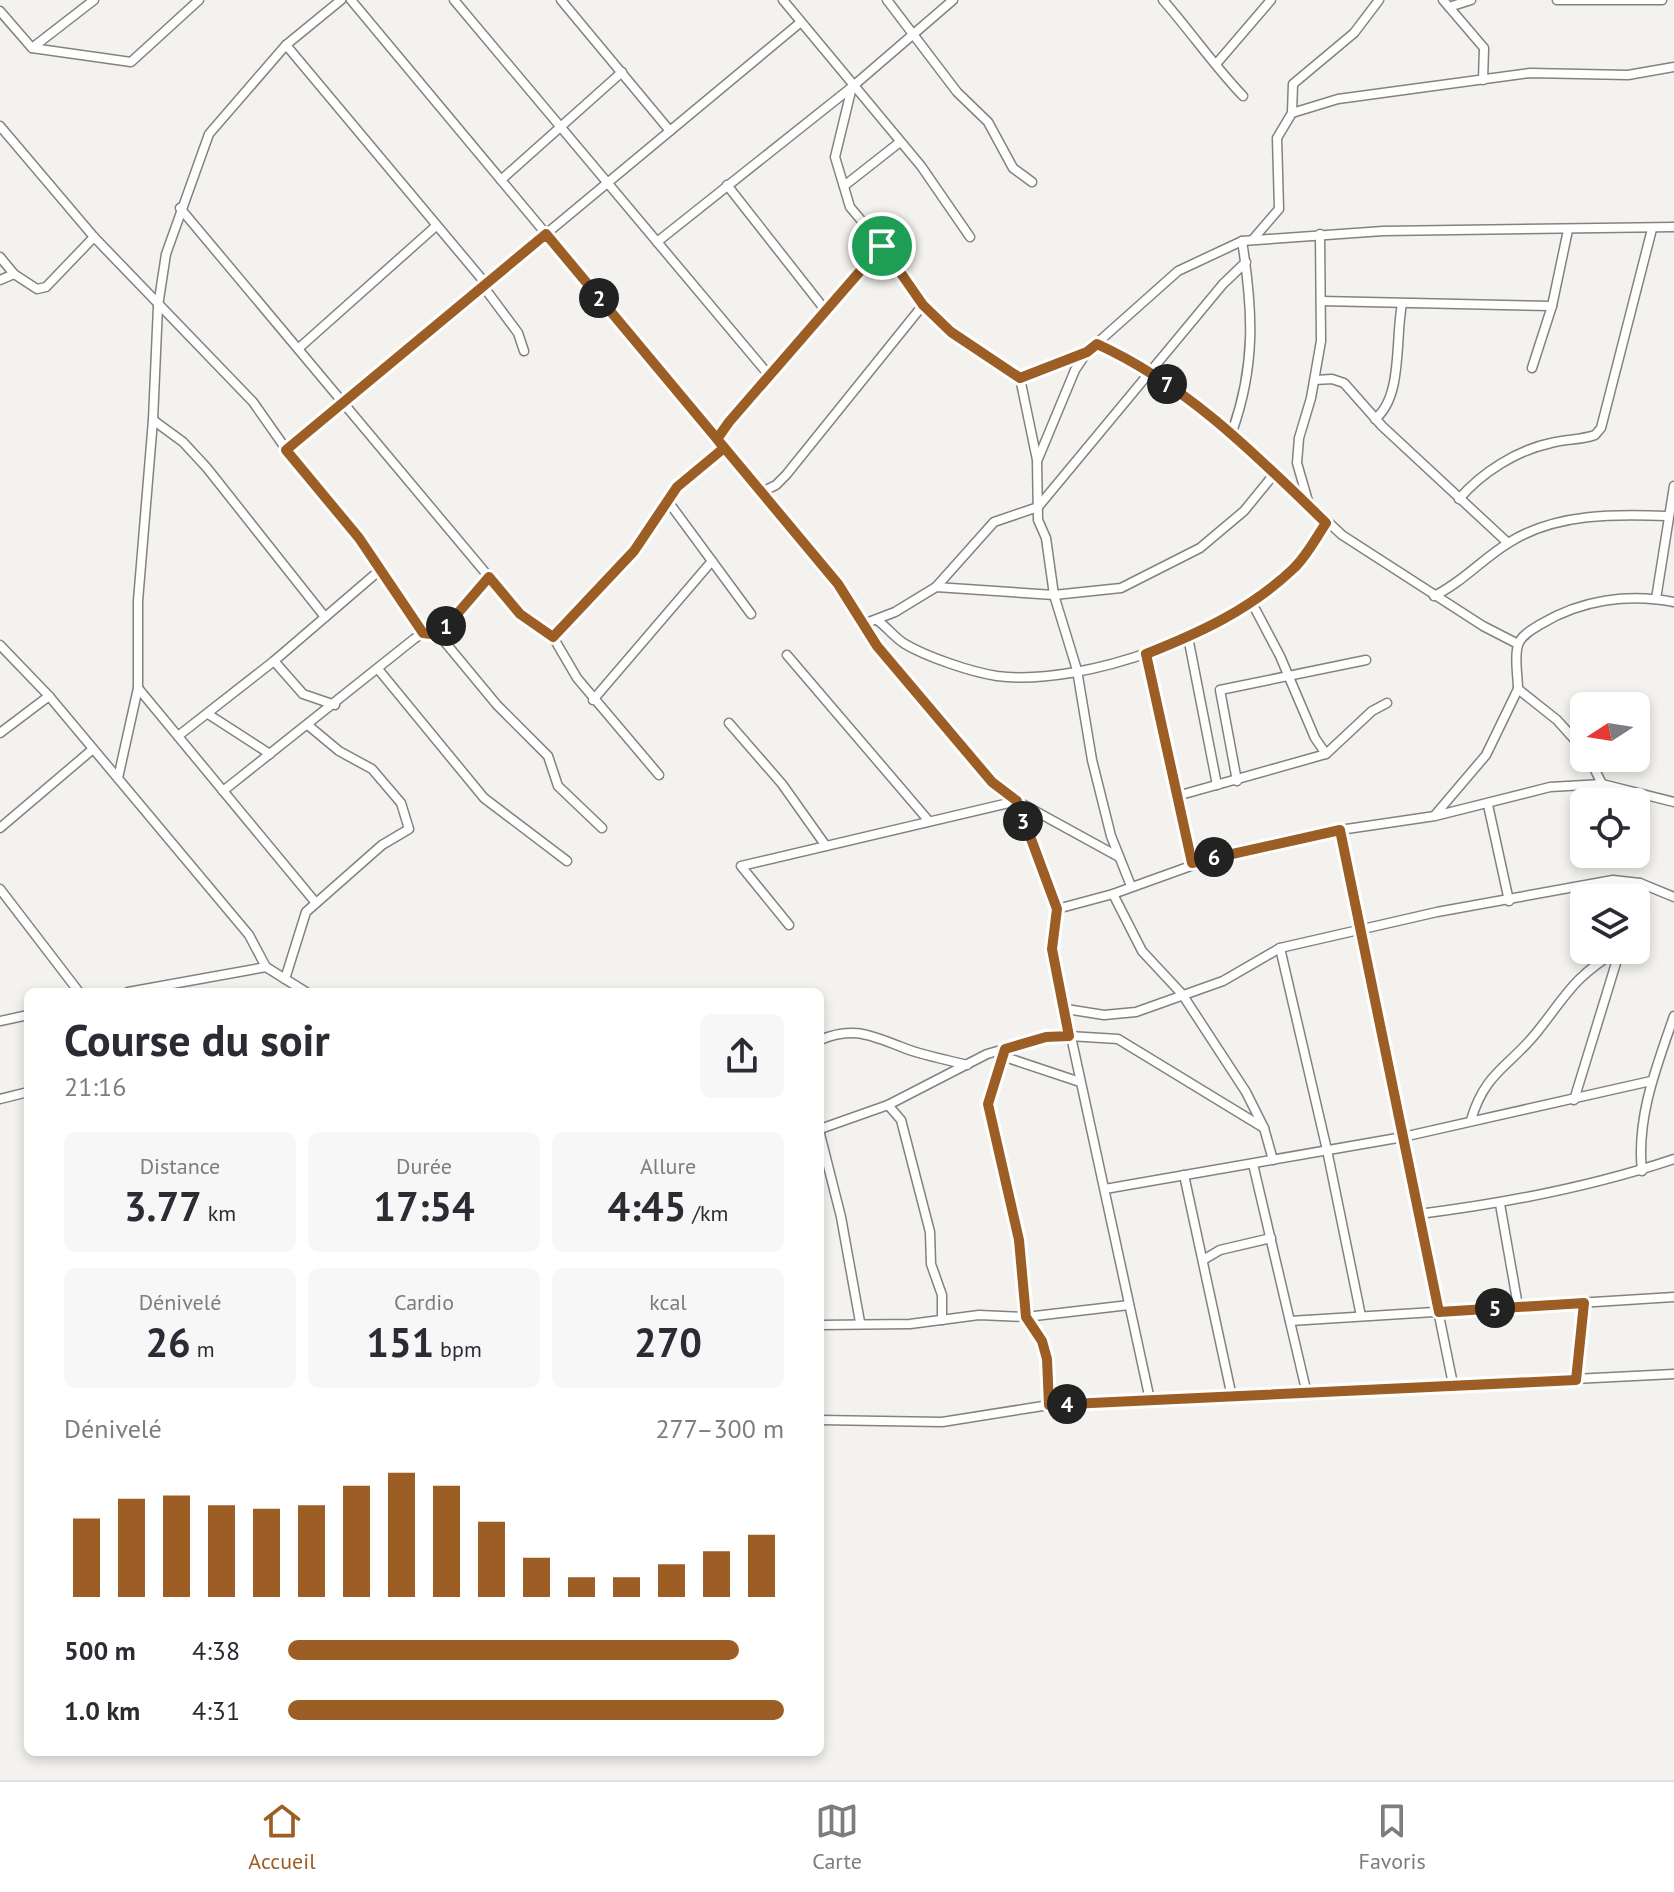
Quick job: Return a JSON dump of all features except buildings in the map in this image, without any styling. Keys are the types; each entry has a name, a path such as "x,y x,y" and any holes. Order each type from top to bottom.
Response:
{"street":[{"path":"32,48 94,0"},
{"path":"0,11 32,48 131,62 199,0"},
{"path":"118,778 138,688 138,601 153,420 158,306 166,254 209,134 286,45 341,0"},
{"path":"351,0 838,584 861,625 992,782 1017,801 1120,858"},
{"path":"454,0 768,374"},
{"path":"561,0 670,131"},
{"path":"783,0 900,142 970,237"},
{"path":"887,0 957,92 988,122 1013,168 1032,182"},
{"path":"657,242 852,87 953,0"},
{"path":"1163,0 1217,63 1222,78 1243,96"},
{"path":"1170,8 1178,0"},
{"path":"1217,63 1271,0"},
{"path":"1253,238 1279,209 1277,138 1292,113 1293,84 1354,33 1379,0"},
{"path":"1446,3 1471,0"},
{"path":"1557,0 1662,0"},
{"path":"1446,3 1484,48 1483,80"},
{"path":"286,450 801,22"},
{"path":"286,45 485,285 518,333 524,351"},
{"path":"1292,113 1338,99 1530,73 1628,75 1674,67"},
{"path":"501,180 622,72"},
{"path":"852,87 835,157 850,207 923,305 967,345 1020,378 1037,460 1038,507 1054,595 1077,670 1098,784 1131,886"},
{"path":"0,126 94,237 158,306 228,373 286,450 338,511 399,594 423,633"},
{"path":"844,186 900,142"},
{"path":"727,185 826,311"},
{"path":"180,208 520,614 553,637 593,700 659,775"},
{"path":"299,348 436,226"},
{"path":"1020,378 1087,352 1178,271 1253,238 1674,227"},
{"path":"1459,499 1482,476 1503,463 1550,443 1595,435 1601,428 1652,229"},
{"path":"1532,368 1552,306 1568,230"},
{"path":"1310,508 1297,463 1299,438 1315,380 1321,301 1320,234"},
{"path":"0,257 14,274 37,289 46,287 94,237"},
{"path":"1232,432 1244,400 1252,332 1252,292 1242,241"},
{"path":"717,439 768,374 882,246"},
{"path":"861,625 877,620 936,587 994,522 1038,507 1223,284 1246,262"},
{"path":"0,280 14,274"},
{"path":"1321,301 1402,304 1492,302 1552,306"},
{"path":"1375,419 1387,408 1395,383 1395,344 1402,304"},
{"path":"762,492 786,475 923,305"},
{"path":"1097,344 1152,373 1232,432 1326,523 1434,596 1518,644"},
{"path":"1037,460 1075,370 1087,352"},
{"path":"1315,380 1332,379 1344,383 1375,419 1508,543"},
{"path":"153,420 183,442 207,468 325,617"},
{"path":"553,637 634,551 685,478 724,448"},
{"path":"936,587 1054,595 1121,588 1174,564 1223,531 1275,473"},
{"path":"1656,599 1674,486"},
{"path":"667,500 751,614"},
{"path":"1434,596 1455,585 1508,543 1584,517 1667,516"},
{"path":"877,620 901,642 974,671 999,676 1040,676 1077,670 1146,654 1188,637 1252,603 1295,568 1326,523"},
{"path":"593,700 712,561"},
{"path":"178,736 274,661 380,570"},
{"path":"439,635 489,577"},
{"path":"1435,816 1486,755 1518,689 1518,644 1527,633 1564,610 1607,600 1656,599 1674,602"},
{"path":"1252,603 1315,738 1326,754"},
{"path":"223,791 423,633 439,635 497,705 548,756 558,786 602,828"},
{"path":"1188,637 1217,785"},
{"path":"0,645 49,696 249,935 266,967 300,988"},
{"path":"1146,654 1192,863"},
{"path":"787,655 928,820"},
{"path":"1237,781 1220,690 1366,660"},
{"path":"274,661 303,694 335,705"},
{"path":"378,669 484,798 567,861"},
{"path":"138,688 316,903"},
{"path":"1518,689 1570,734"},
{"path":"0,733 49,696"},
{"path":"1177,796 1326,754 1372,711 1387,703"},
{"path":"208,714 270,754"},
{"path":"729,723 782,784 826,846"},
{"path":"285,979 306,912 331,894 382,845 409,829 401,803 372,769 339,751 309,726"},
{"path":"0,828 93,749"},
{"path":"1596,772 1602,784"},
{"path":"1057,909 1113,894 1192,863 1340,830 1488,805 1550,787 1602,784 1674,802"},
{"path":"789,925 741,866 1017,801"},
{"path":"1017,801 1057,909 1052,949 1150,1400"},
{"path":"1488,805 1509,901"},
{"path":"1340,830 1453,1384"},
{"path":"1066,1009 1104,1015 1136,1012 1248,969 1280,948 1437,912 1613,880 1640,883 1674,897"},
{"path":"0,889 76,988"},
{"path":"1113,894 1142,951 1182,994 1246,1092 1264,1128 1273,1160"},
{"path":"1280,948 1327,1150 1361,1316"},
{"path":"1471,1120 1487,1080 1536,1033 1585,970 1595,964"},
{"path":"1574,1100 1615,964"},
{"path":"150,988 266,967"},
{"path":"0,1009 4,1020 24,1016"},
{"path":"1642,1171 1641,1148 1651,1081 1674,1016"},
{"path":"824,1039 849,1033 873,1034 898,1046 967,1065"},
{"path":"824,1130 888,1105 967,1065 1046,1037 1069,1036 1118,1039 1264,1128"},
{"path":"1005,1053 1080,1082"},
{"path":"1005,1053 988,1104 1019,1240 1026,1317 1042,1341 1047,1359 1049,1405"},
{"path":"1105,1189 1403,1137 1651,1081"},
{"path":"0,1099 24,1093"},
{"path":"888,1105 901,1120 930,1232 931,1264 942,1295 942,1320"},
{"path":"824,1148 841,1217 860,1322"},
{"path":"1419,1214 1500,1204 1642,1171 1674,1159"},
{"path":"1253,1164 1307,1394"},
{"path":"1184,1175 1232,1397"},
{"path":"1500,1204 1518,1306"},
{"path":"1203,1260 1220,1250 1271,1238"},
{"path":"1290,1321 1674,1296"},
{"path":"1576,1380 1584,1303"},
{"path":"824,1325 860,1322 910,1324 991,1315 1026,1317 1129,1305"},
{"path":"824,1420 942,1422 1049,1405 1674,1374"}],"route":[{"path":"882,246 729,422 717,439 724,448 685,478 634,551 553,637 520,614 489,577 439,635 423,633 359,538 286,450 546,234 717,439 762,492 838,584 877,646 933,708 992,782 1017,801 1025,830 1057,909 1052,949 1069,1036 1046,1037 1005,1049 988,1104 1019,1240 1026,1290 1026,1317 1042,1341 1047,1359 1049,1405 1576,1380 1584,1303 1439,1312 1340,830 1192,863 1146,654 1188,637 1252,603 1295,568 1326,523 1232,432 1152,373 1112,350 1097,344 1087,352 1020,378 967,345 923,305 913,286 882,246"}]}
